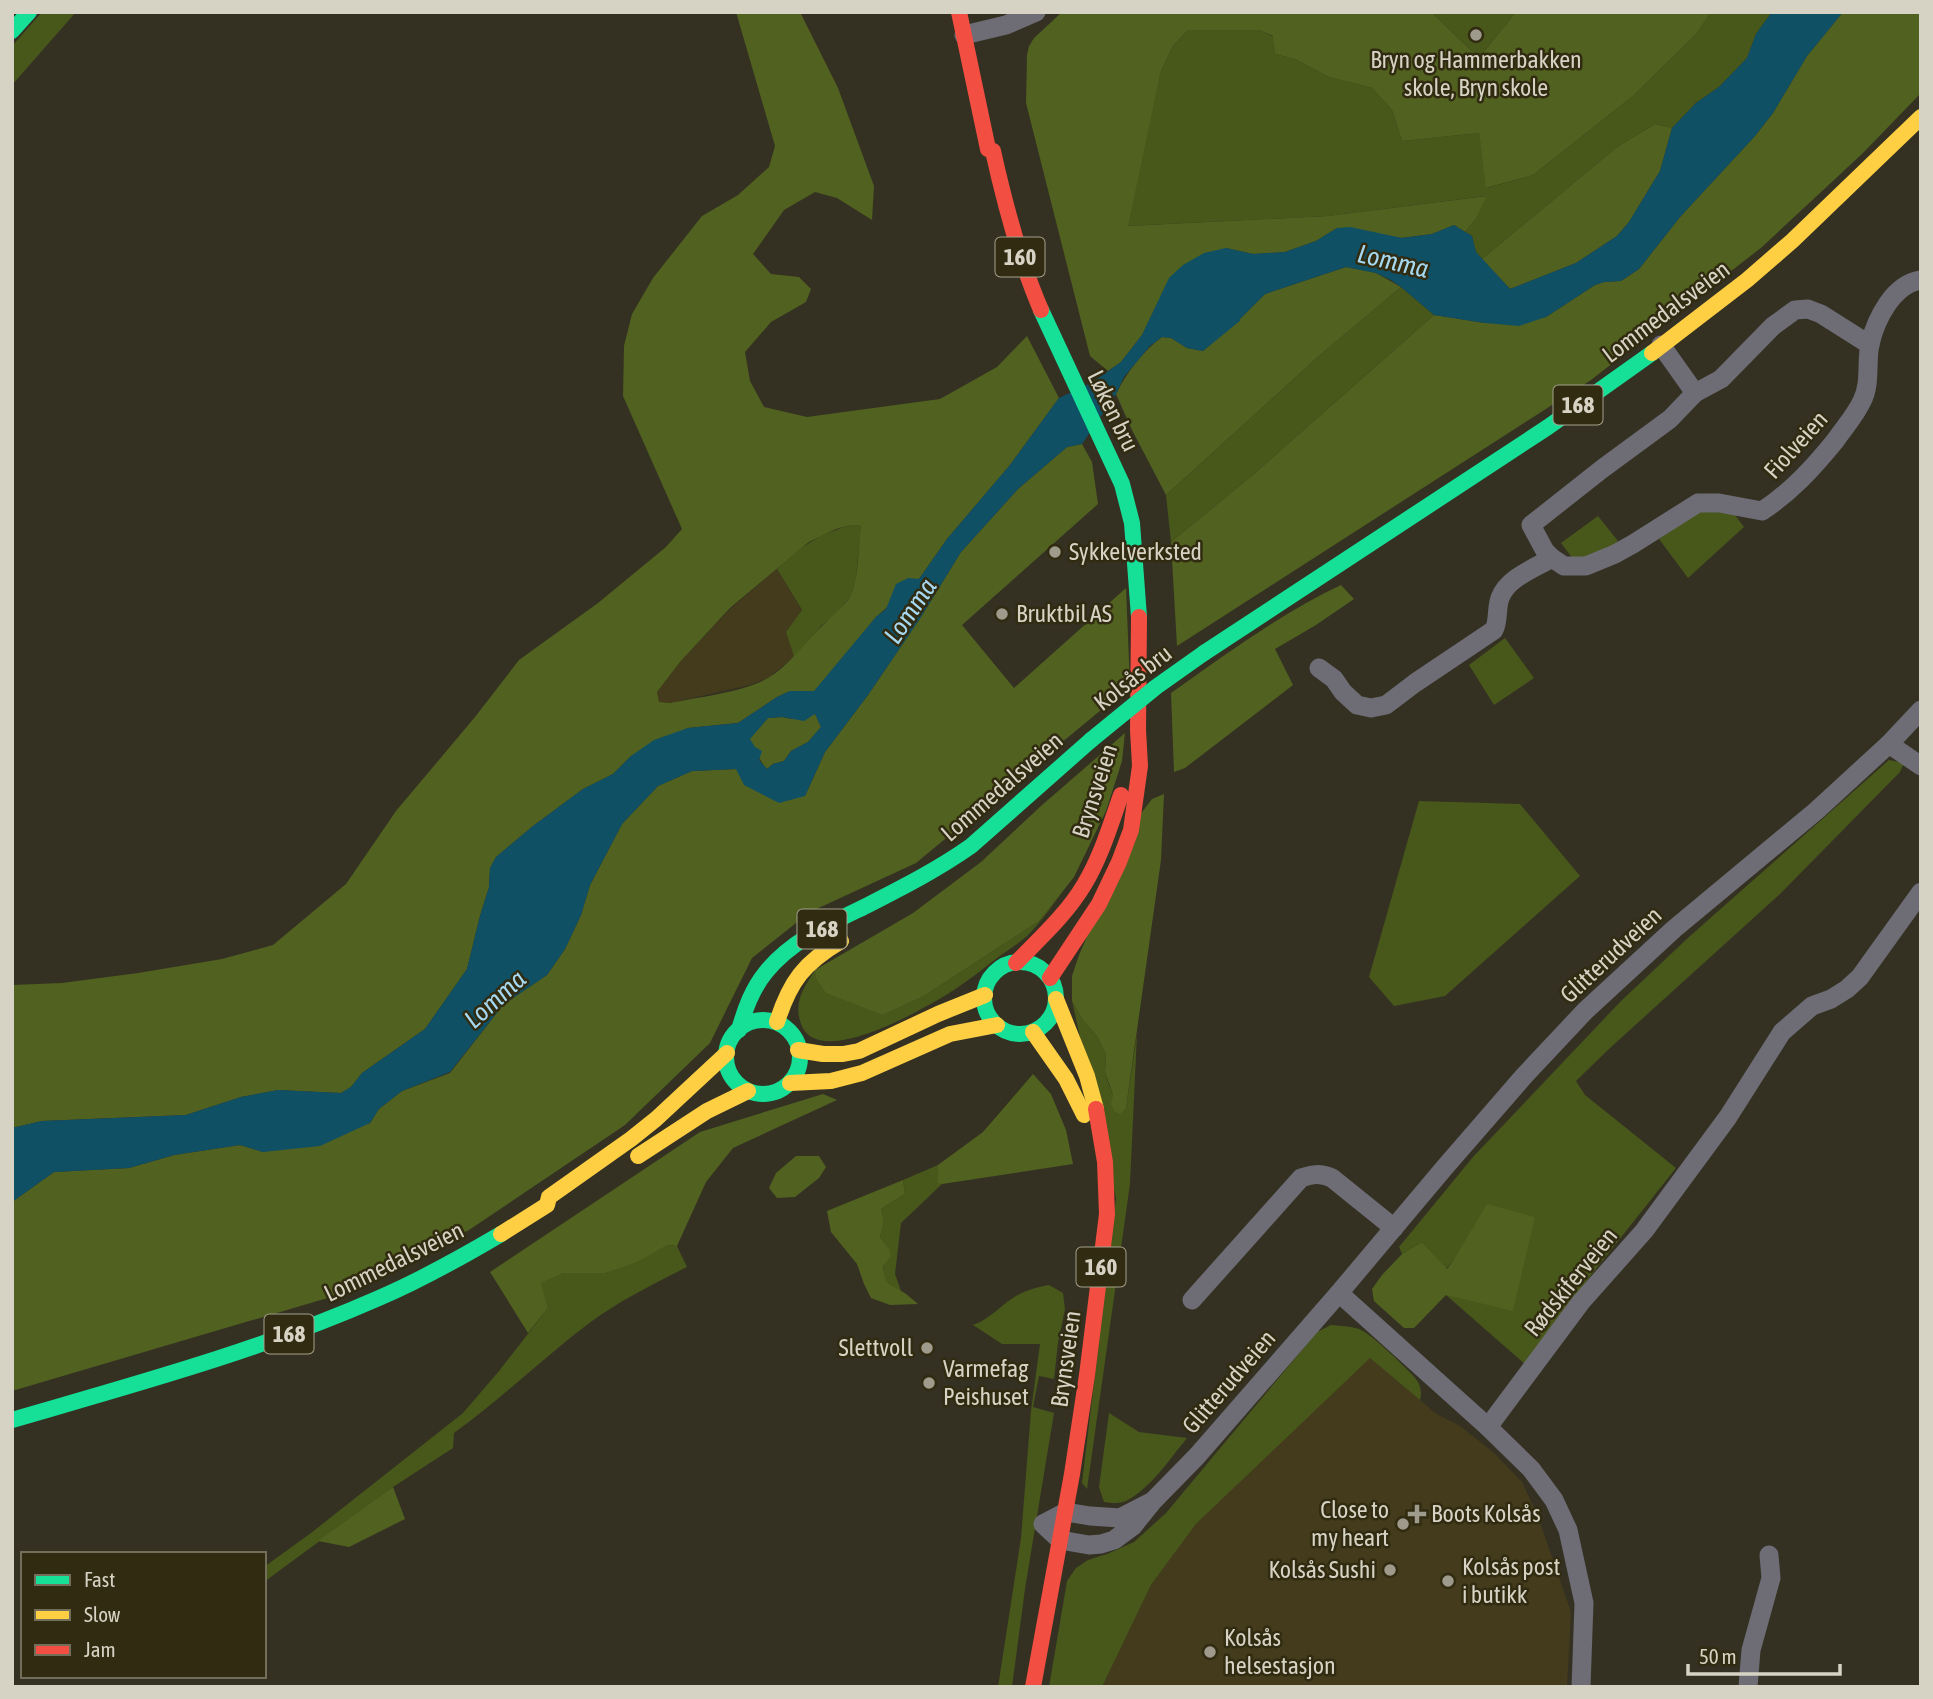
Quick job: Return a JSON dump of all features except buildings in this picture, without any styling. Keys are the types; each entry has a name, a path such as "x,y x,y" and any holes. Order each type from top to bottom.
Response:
{"main road":[{"path":"12,31 29,12"},
{"name":"160","path":"959,12 977,30 985,137 988,149 993,151 996,145 990,85"},
{"name":"Lommedalsveien","path":"1204,653 1283,598 1370,544 1605,387 1747,280 1805,229 1921,117"},
{"name":"Løken bru","path":"993,151 1023,266 1062,358 1122,484"},
{"name":"Brynsveien","path":"1050,978 1099,904 1125,847 1134,812 1140,766 1139,635 1132,523 1122,484"},
{"name":"Kolsås bru","path":"1091,740 1156,687 1204,653"},
{"name":"Brynsveien","path":"1016,963 1064,913 1083,887 1110,827 1138,730"},
{"name":"Lommedalsveien","path":"739,1030 752,991 785,952 845,916 942,867 971,846 1091,740"},
{"name":"Lommedalsveien","path":"893,910 914,896 942,867"},
{"name":"168","path":"777,1023 783,1002 801,969 817,955 851,936"},
{"path":"1016,963 1027,963 1040,968 1050,978"},
{"name":"160","path":"985,995 990,978 1000,968 1016,963"},
{"name":"160","path":"1050,978 1056,999"},
{"path":"798,1050 822,1054 859,1051 985,995 990,1017 998,1026 1013,1033 1033,1032 1048,1020 1056,999"},
{"name":"Brynsveien","path":"1033,1687 1066,1512 1085,1387 1104,1252 1107,1199 1105,1162 1093,1095 1056,999"},
{"path":"727,1053 726,1060 734,1080 744,1089 756,1094 779,1091 790,1083 797,1072 800,1060 797,1041 789,1031 777,1023 762,1020 739,1030"},
{"path":"790,1083 831,1081 862,1073 950,1034 998,1026"},
{"name":"168","path":"727,1053 731,1040 739,1030"},
{"name":"160","path":"1033,1032 1066,1079 1085,1117 1094,1168 1090,1212"},
{"name":"Lommedalsveien","path":"12,1420 220,1357 341,1314 405,1287 547,1205 550,1197 639,1132 727,1053"},
{"path":"630,1161 707,1111 748,1091"},
{"name":"Lommedalsveien","path":"547,1205 556,1207 608,1174"},
{"path":"1039,1548 1046,1503"},
{"path":"1019,1687 1023,1655"}],"street":[{"path":"977,30 1006,25 1036,12"},
{"name":"Fiolveien","path":"1552,558 1564,566 1586,566 1615,555 1698,503 1719,503 1762,511 1782,498 1814,467 1861,405 1866,394 1870,345 1880,318 1896,294 1921,280"},
{"path":"1319,668 1357,705 1371,708 1387,705 1494,630 1498,621 1499,601 1506,587 1552,558 1545,551 1531,525 1670,419 1695,393 1721,379 1773,326 1795,310 1808,309 1821,314 1870,345"},
{"path":"1661,345 1695,393"},
{"name":"Glitterudveien","path":"1060,1540 1089,1545 1101,1544 1133,1526 1339,1293 1444,1167 1585,1011 1674,929 1816,811 1889,744 1921,710"},
{"path":"1889,744 1921,766"},
{"name":"Rødskiferveien","path":"1488,1427 1581,1303 1644,1231 1728,1117 1782,1032 1812,1006 1831,999 1860,977 1921,892"},
{"path":"1192,1300 1301,1178 1312,1174 1323,1174 1332,1178 1394,1228"},
{"path":"1339,1293 1488,1427 1531,1469 1553,1500 1568,1530 1584,1603 1581,1687"},
{"name":"Glitterudveien","path":"1066,1512 1119,1518 1153,1501"},
{"path":"1060,1540 1043,1524 1066,1512"},
{"path":"1748,1687 1751,1650 1771,1578 1769,1555"}],"shaded area":[{"path":"777,569 802,611 786,632 794,657 768,678 750,685 670,703 659,702 657,692 680,662 730,609"},
{"path":"1370,1357 1435,1413 1460,1426 1493,1452 1522,1482 1537,1514 1571,1612 1567,1687 1102,1687 1151,1585 1196,1524"}],"green space":[{"path":"42,12 76,12 12,85 12,46"},
{"path":"736,12 800,12 838,88 874,186 872,220 837,198 815,192 784,210 753,254 771,274 799,277 811,289 806,302 771,322 745,352 750,381 764,407 807,417 940,399 997,367 1027,336 1059,398 1010,465 947,539 919,579 876,617 814,692 790,691 738,723 688,728 631,756 613,774 583,789 496,857 490,868 489,887 467,969 425,1029 362,1073 351,1087 341,1093 278,1090 241,1097 186,1115 42,1121 12,1128 12,985 62,983 138,973 222,959 273,945 346,884 396,811 519,660 598,603 666,547 682,529 623,396 624,346 632,314 653,278 702,216 738,195 769,167 775,146","holes":["861,526 851,595 783,667 768,678 746,687 670,703 659,702 657,692 680,662 730,608 809,542 836,529"]},
{"path":"1062,12 1431,12 1479,58 1516,12 1711,12 1697,33 1633,96 1533,175 1486,188 1479,133 1402,141 1392,110 1372,88 1329,77 1295,59 1275,54 1273,36 1259,30 1188,30 1173,46 1161,71 1128,226 1328,216 1487,196 1477,217 1465,232 1454,225 1432,234 1401,238 1337,228 1316,241 1285,252 1253,254 1226,248 1170,278 1142,335 1121,362 1108,371 1090,356 1026,103 1029,46"},
{"name":"Bryn og Hammerbakken skole, Bryn skole","path":"1431,12 1516,12 1479,58"},
{"path":"1711,12 1772,12 1756,34 1747,58 1672,128 1655,124 1617,147 1482,259 1476,252 1472,236 1465,232 1477,217 1486,196 1328,216 1127,226 1161,71 1173,46 1188,30 1259,30 1274,37 1275,54 1295,59 1329,77 1372,88 1392,110 1402,141 1479,133 1487,188 1533,175 1633,96 1697,33"},
{"path":"1843,12 1921,12 1921,93 1863,153 1762,247 1591,380 1177,646 1171,542 1254,474 1434,315 1485,323 1546,317 1595,285 1621,281 1639,269 1680,217 1755,136 1773,113 1807,56"},
{"path":"1655,124 1672,128 1660,171 1629,222 1617,236 1576,263 1510,289 1482,259 1617,147"},
{"path":"1346,267 1376,273 1401,287 1320,355 1166,495 1116,394 1136,363 1162,337 1171,338 1187,348 1203,351 1265,294"},
{"path":"1401,287 1434,315 1254,474 1171,542 1166,495 1320,355"},
{"path":"1082,444 1092,462 1098,504 962,625 1014,688 1126,588 1130,686 916,863 810,912 752,958 710,1043 625,1125 469,1230 331,1297 12,1391 12,1202 54,1172 129,1168 174,1155 240,1145 263,1152 370,1123 379,1109 402,1091 450,1073 503,1005 547,975 565,949 581,915 590,885 622,824 658,786 692,771 737,769 805,796 825,752 868,695 961,552 1018,489 1067,447"},
{"path":"1702,510 1735,515 1744,527 1688,578 1659,539"},
{"path":"1598,516 1618,541 1597,554 1573,559 1561,543"},
{"path":"852,525 861,526 852,594 794,657 786,632 802,610 777,569 811,542 829,532"},
{"path":"1341,585 1354,599 1275,649 1293,685 1185,768 1174,772 1171,693 1275,622"},
{"path":"1505,638 1534,678 1494,705 1469,665"},
{"path":"815,713 821,727 808,742 791,751 784,761 767,769 749,739 768,718 792,719"},
{"path":"1125,733 1122,761 1106,811 1074,877 1039,921 924,996 883,1015 826,993 816,978 815,970 913,913 981,862"},
{"path":"1889,760 1904,763 1900,772 1781,893 1576,1081 1585,1095 1676,1168 1588,1279 1526,1365 1446,1295 1453,1261 1446,1269 1422,1242 1402,1254 1399,1247 1473,1157 1621,1001 1690,936"},
{"path":"1164,794 1161,860 1126,1108 1120,1114 1114,1111 1111,1104 1113,1095 1105,1072 1106,1054 1097,1036 1082,1019 1072,1001 1072,976 1139,816 1152,799"},
{"path":"1419,801 1520,804 1580,876 1445,996 1394,1006 1369,977"},
{"path":"1074,877 1045,916 1027,936 960,986 922,1009 850,1039 829,1041 811,1037 801,1024 799,1002 815,970 883,1015 924,996 1039,921"},
{"path":"1072,1001 1082,1019 1097,1036 1106,1054 1105,1072 1113,1095 1126,1108 1137,1034 1130,1184 1087,1489 1082,1483 1116,1198"},
{"path":"1033,1074 1051,1094 1066,1130 1073,1164 938,1183 938,1165 983,1132"},
{"path":"823,1094 837,1100 733,1148 706,1182 677,1246 668,1245 637,1262 606,1273 564,1273 541,1283 548,1308 528,1333 490,1272 700,1132"},
{"path":"796,1156 819,1156 826,1167 819,1178 795,1197 777,1198 769,1188 776,1173"},
{"path":"938,1165 938,1182 942,1184 901,1223 895,1274 901,1291 890,1287 885,1281 880,1238 884,1221 881,1209 905,1194 903,1180"},
{"path":"903,1180 905,1194 881,1209 884,1221 880,1238 891,1256 883,1266 888,1284 918,1304 890,1305 871,1298 857,1264 831,1232 827,1211"},
{"path":"1487,1204 1535,1217 1513,1311 1446,1295 1414,1328 1404,1328 1374,1301 1372,1289 1402,1254 1422,1242 1447,1269"},
{"path":"668,1245 677,1246 687,1267 624,1300 588,1324 454,1433 453,1448 393,1487 266,1581 266,1566 463,1413 548,1308 540,1283 564,1273 606,1273"},
{"path":"1049,1285 1063,1293 1065,1309 1054,1379 1039,1376 1033,1407 1054,1413 1012,1687 998,1687 1021,1538 1031,1411 1040,1344 1002,1344 973,1325 1020,1294"},
{"path":"1331,1325 1359,1329 1375,1339 1416,1379 1421,1390 1420,1400 1370,1358 1196,1524 1151,1585 1102,1687 1049,1687 1067,1581 1076,1568 1088,1560 1134,1542 1166,1513 1317,1332"},
{"path":"1109,1413 1139,1432 1187,1438 1144,1489 1118,1503 1104,1502 1099,1487"},
{"path":"393,1487 405,1519 349,1547 318,1541"}],"water":[{"name":"Lomma","path":"1772,12 1843,12 1807,56 1773,113 1755,136 1680,217 1639,269 1621,281 1595,285 1546,317 1519,326 1434,315 1391,280 1376,273 1346,267 1265,294 1241,320 1203,351 1187,348 1171,338 1162,337 1150,346 1124,377 1116,394 1082,444 1067,447 1018,489 961,552 868,695 825,752 805,796 779,803 744,785 736,769 692,771 658,786 622,824 590,885 581,915 565,949 547,975 503,1005 450,1072 402,1091 379,1109 370,1123 320,1146 263,1152 240,1145 174,1155 129,1168 54,1172 12,1202 12,1128 42,1121 186,1115 241,1097 278,1090 341,1093 351,1087 362,1073 425,1029 467,969 489,887 490,868 496,857 583,789 613,774 631,756 654,740 688,728 738,723 790,691 814,691 876,617 886,609 896,584 908,578 919,579 947,539 1010,465 1059,398 1093,382 1121,362 1142,335 1169,278 1183,265 1204,253 1226,248 1253,254 1285,252 1316,241 1337,228 1350,227 1402,238 1432,234 1454,225 1472,236 1476,252 1510,289 1576,263 1617,236 1629,222 1660,171 1672,128 1747,58 1756,34","holes":["815,714 821,727 808,742 791,751 784,761 767,769 759,760 762,751 755,747 750,739 768,718 782,717 804,721"]}],"traffic: fast":[{"path":"12,31 29,12"},
{"path":"1041,310 1122,484 1132,523 1139,617"},
{"path":"1204,653 1548,427 1652,353"},
{"path":"1091,740 1156,687 1204,653"},
{"path":"739,1030 757,985 787,951 811,934 919,878 971,846 1091,740"},
{"path":"1020,962 1040,968 1050,978 1056,998 1050,1018 1040,1028 1020,1034 1000,1028 990,1018 984,998 990,978 1000,968 1020,962"},
{"path":"763,1020 777,1023 789,1031 797,1043 800,1057 797,1071 789,1083 777,1091 763,1094 749,1091 737,1083 729,1071 726,1057 729,1043 737,1031 749,1023 763,1020"},
{"path":"12,1420 198,1365 334,1317 395,1291 501,1234"}],"traffic: slow":[{"path":"1652,353 1747,280 1792,241 1921,117"},
{"path":"777,1022 787,995 800,974 817,957 841,941"},
{"path":"798,1050 823,1054 859,1051 985,995"},
{"path":"1056,999 1087,1076 1096,1109"},
{"path":"790,1083 831,1081 862,1073 950,1034 997,1025"},
{"path":"1033,1032 1066,1079 1084,1115"},
{"path":"501,1234 547,1205 549,1197 656,1119 727,1053"},
{"path":"638,1156 707,1111 748,1091"}],"traffic: jam":[{"path":"959,12 988,149 993,151 1013,232 1041,310"},
{"path":"1050,978 1099,904 1131,830 1140,766 1139,617"},
{"path":"1016,963 1061,916 1084,885 1100,852 1121,795"},
{"path":"1033,1687 1072,1474 1107,1214 1105,1162 1096,1109"}],"place":[{"name":"Bryn og Hammerbakken skole, Bryn skole","path":"1476,35"},
{"name":"Sykkelverksted","path":"1055,552"},
{"name":"Bruktbil AS","path":"1002,614"},
{"name":"Slettvoll","path":"927,1348"},
{"name":"Varmefag Peishuset","path":"929,1383"},
{"name":"Boots Kolsås","path":"1417,1514"},
{"name":"Close to my heart","path":"1403,1524"},
{"name":"Kolsås Sushi","path":"1390,1570"},
{"name":"Kolsås post i butikk","path":"1448,1581"},
{"name":"Kolsås helsestasjon","path":"1210,1652"}]}
